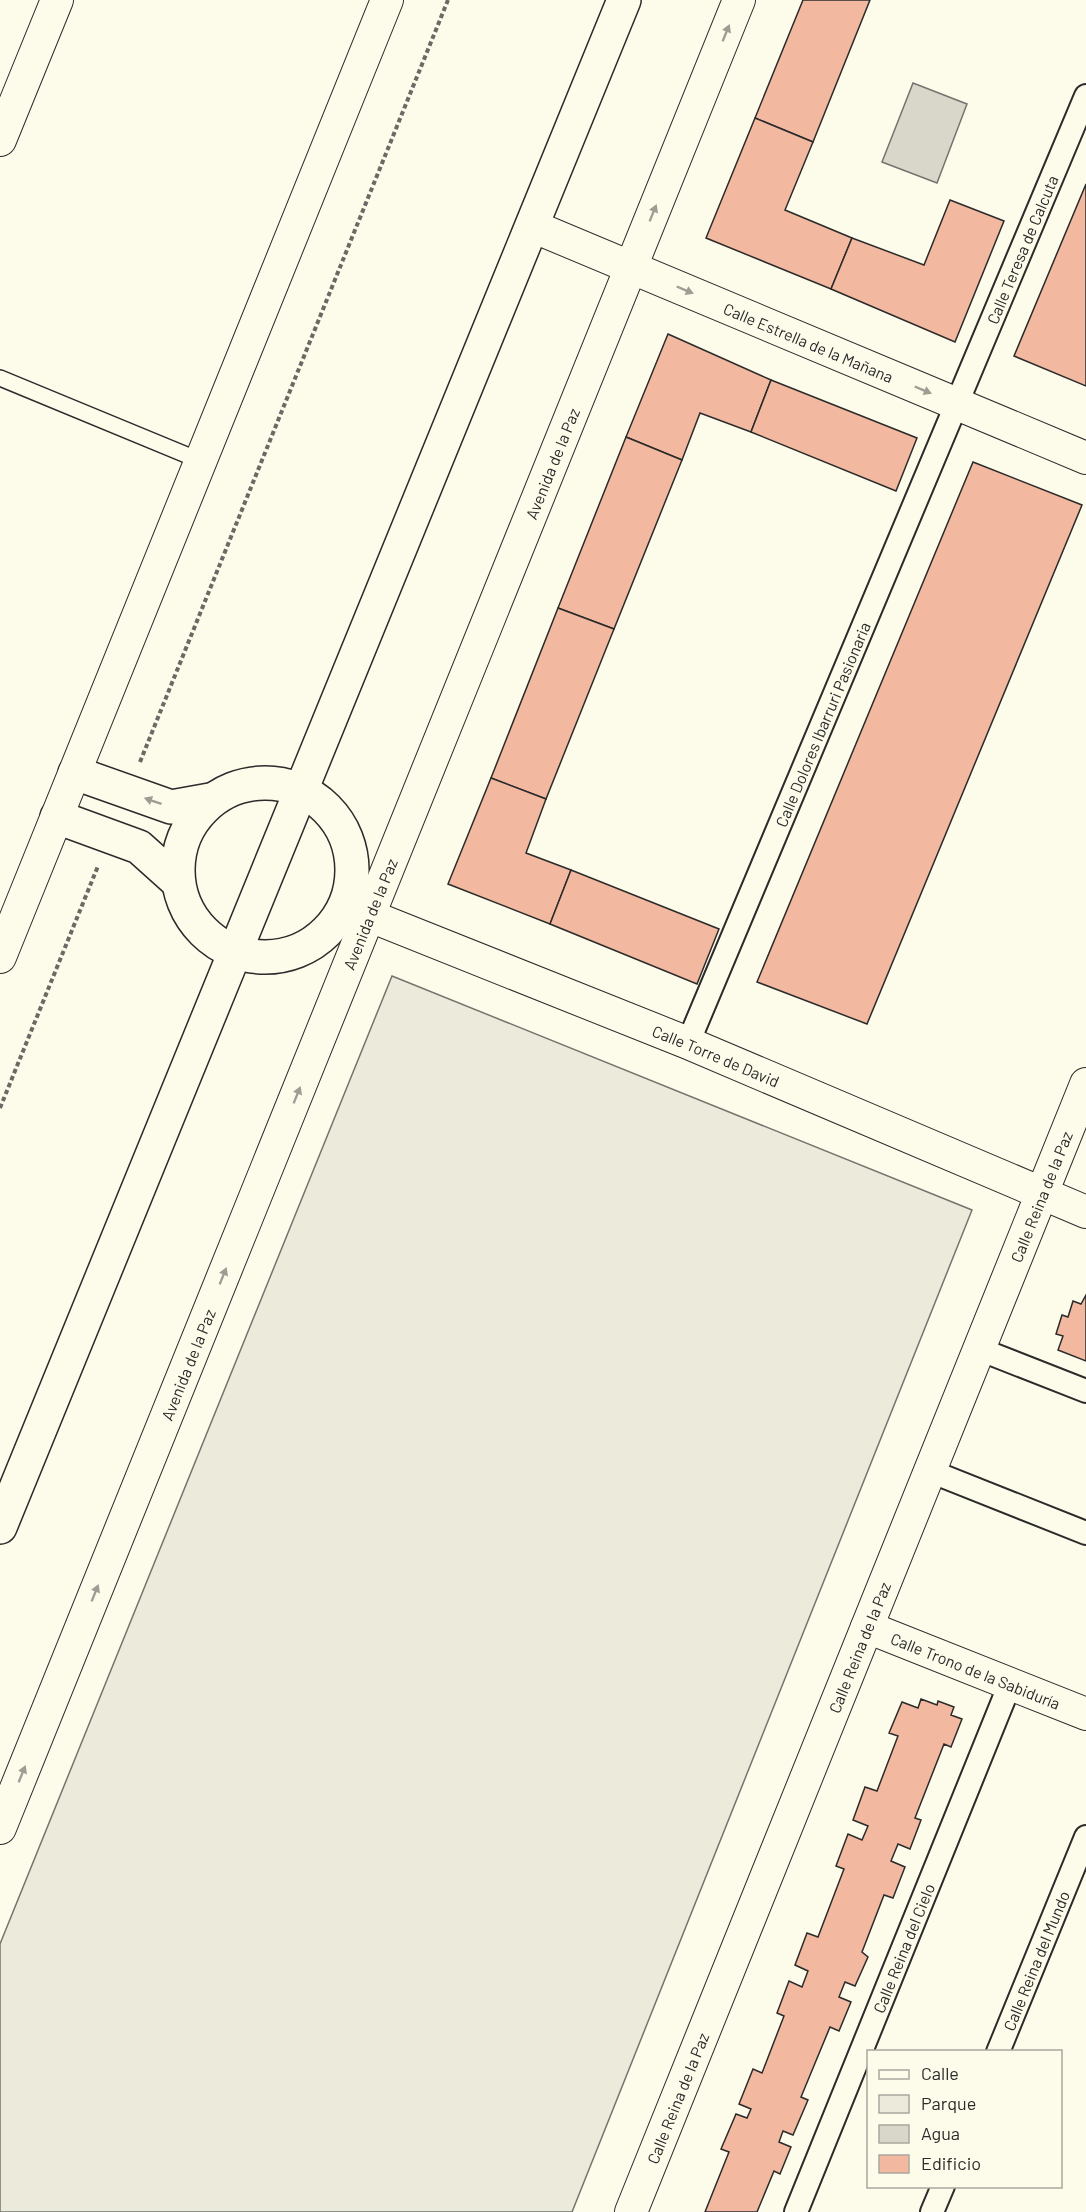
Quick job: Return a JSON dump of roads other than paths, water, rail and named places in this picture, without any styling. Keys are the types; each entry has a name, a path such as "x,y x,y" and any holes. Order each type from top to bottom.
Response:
{"main road":[{"path":"0,1527 624,0"},
{"path":"75,773 171,807 210,800 237,786 267,782 301,790 321,802 340,823 350,850 357,910 310,945 285,956 258,957 235,952 206,934 187,910 178,882 179,851 190,823 210,800"},
{"path":"57,817 139,847 178,882"}],"street":[{"path":"0,140 57,0"},
{"path":"0,957 387,0"},
{"name":"Avenida de la Paz","path":"0,1828 357,910 631,268 739,0"},
{"name":"Calle Teresa de Calcuta","path":"956,404 1086,96"},
{"name":"Calle Estrella de la Mañana","path":"531,226 1086,458"},
{"name":"Calle Dolores Ibarruri Pasionaria","path":"688,1043 956,404"},
{"name":"Calle Torre de David","path":"357,910 688,1043 1086,1212"},
{"name":"Calle Reina de la Paz","path":"631,2212 1086,1084"},
{"path":"979,1349 1086,1391"},
{"path":"930,1471 1086,1533"},
{"name":"Calle Trono de la Sabiduría","path":"867,1627 1086,1714"},
{"name":"Calle Reina del Cielo","path":"796,2212 1010,1684"},
{"name":"Calle Reina del Mundo","path":"999,2050 1086,1837"},
{"path":"933,2212 943,2188"}],"lane":[{"path":"0,378 201,461"}],"water":[{"path":"913,83 967,104 937,183 882,162"}]}
